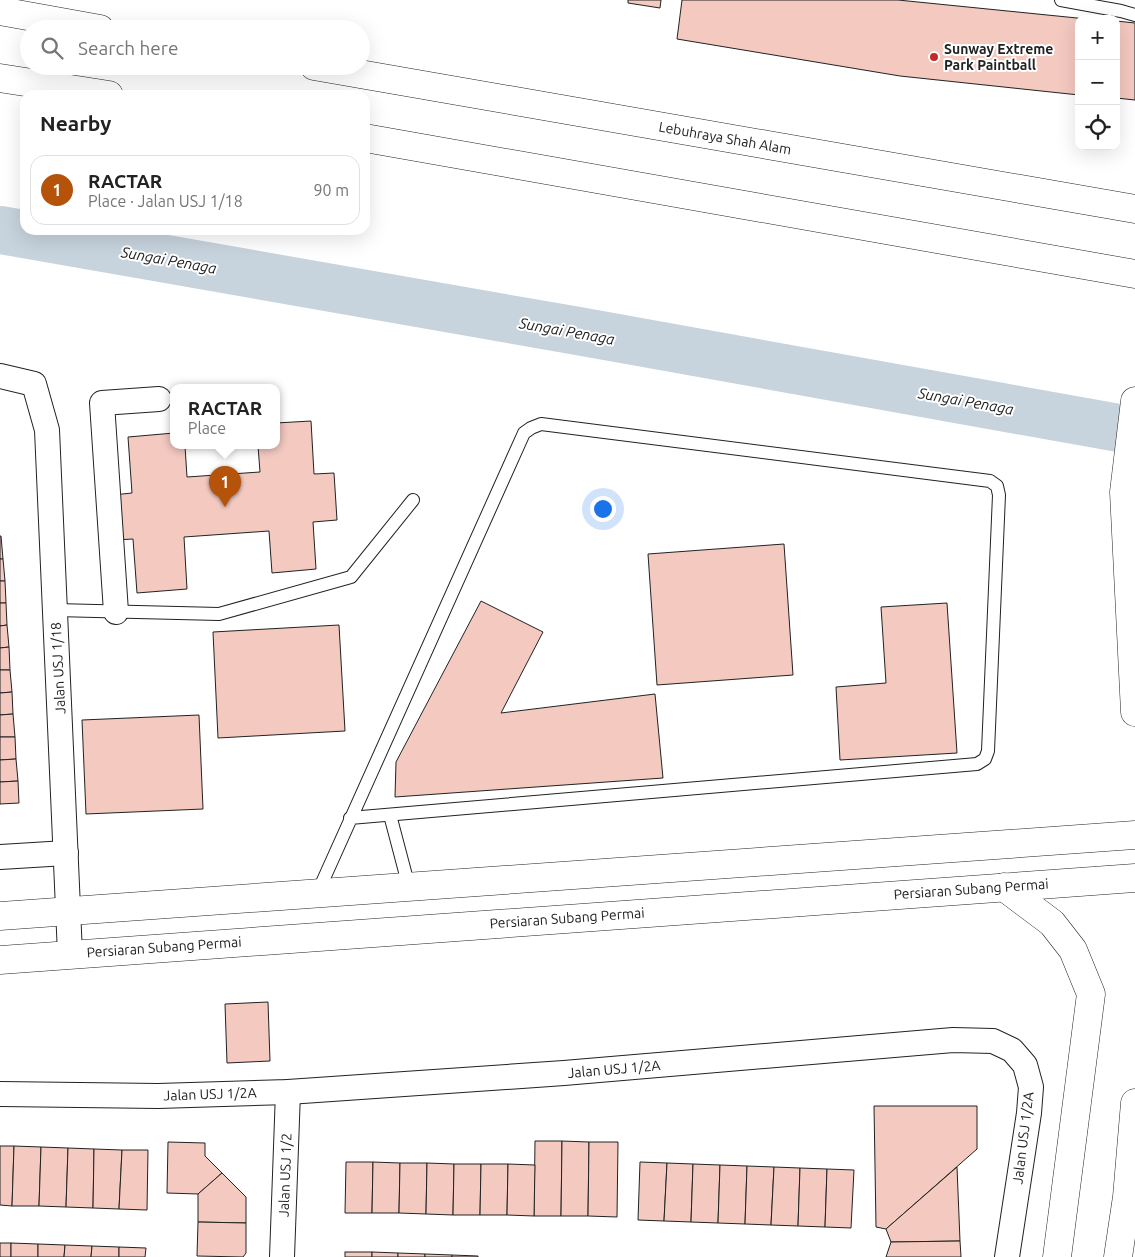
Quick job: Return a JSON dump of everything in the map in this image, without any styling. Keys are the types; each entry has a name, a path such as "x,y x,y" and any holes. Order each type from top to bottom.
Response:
{"main road":[{"path":"0,11 50,20"},
{"name":"Lebuhraya Shah Alam","path":"366,75 1135,209"},
{"path":"0,78 76,90"},
{"path":"0,97 20,99"},
{"path":"370,139 1135,274"},
{"path":"1135,401 1124,492 1135,712"},
{"path":"0,916 1135,835"},
{"name":"Persiaran Subang Permai","path":"0,960 1135,878"},
{"path":"1004,887 1052,922 1073,950 1091,994 1057,1257"},
{"path":"1118,1257 1127,1196 1135,1103"}],"street":[{"name":"Jalan USJ 1/18","path":"0,376 34,384 47,430 70,954"},
{"path":"116,612 102,403 159,399"},
{"path":"0,857 66,852"},
{"name":"Jalan USJ 1/2A","path":"0,1094 158,1096 288,1092 574,1072 953,1040 992,1040 1012,1050 1025,1065 1031,1087 1029,1112 1006,1257"},
{"name":"Jalan USJ 1/2","path":"282,1257 288,1092"}],"lane":[{"path":"1062,0 1135,15"},
{"path":"317,894 350,818 524,433 531,428 541,424 990,481 997,486 999,495 988,750 985,759 977,764 350,818"},
{"path":"55,610 219,614 351,577 413,500"},
{"path":"390,815 409,887"}],"building":[{"path":"628,0 661,0 660,8 628,3"},
{"name":"Sunway Extreme Park Paintball","path":"682,0 898,0 1075,18 1075,95 900,76 677,39"},
{"path":"1120,21 1135,23 1135,100 1120,98"},
{"path":"311,421 314,474 334,473 337,520 313,522 316,569 272,573 269,531 184,537 187,589 137,593 133,539 115,540 113,495 132,493 128,437 170,433 170,449 185,449 187,477 260,472 258,449 280,449 280,423"},
{"path":"1,536 3,559 0,559"},
{"path":"784,544 793,675 657,685 648,554"},
{"path":"0,559 3,559 5,581 0,581"},
{"path":"0,581 5,581 6,603 0,603"},
{"path":"481,601 543,632 501,713 655,694 663,778 395,797 396,762"},
{"path":"0,603 6,603 7,625 0,626"},
{"path":"947,603 957,753 840,760 836,687 886,683 881,607"},
{"path":"7,625 9,647 0,648 0,626"},
{"path":"339,625 345,731 218,738 213,632"},
{"path":"9,647 10,670 0,670 0,648"},
{"path":"0,670 10,670 12,692 0,693"},
{"path":"12,692 13,714 0,715 0,693"},
{"path":"13,714 15,737 0,737 0,715"},
{"path":"199,715 203,809 86,814 82,720"},
{"path":"0,737 15,737 16,759 0,760"},
{"path":"16,759 18,781 0,782 0,760"},
{"path":"18,781 19,803 0,804 0,782"},
{"path":"268,1002 270,1061 227,1063 225,1004"},
{"path":"874,1106 977,1106 977,1149 886,1229 876,1227"},
{"path":"535,1141 562,1141 561,1216 534,1216"},
{"path":"562,1141 589,1142 588,1216 561,1216"},
{"path":"168,1142 205,1143 205,1156 222,1173 198,1194 167,1193"},
{"path":"589,1142 618,1142 617,1217 588,1216"},
{"path":"0,1146 14,1146 12,1206 0,1205"},
{"path":"14,1146 41,1147 39,1206 12,1206"},
{"path":"41,1147 68,1148 66,1207 39,1206"},
{"path":"68,1148 94,1149 93,1208 66,1207"},
{"path":"94,1149 122,1150 119,1209 93,1208"},
{"path":"122,1150 148,1150 147,1210 119,1209"},
{"path":"346,1162 373,1162 372,1213 345,1213"},
{"path":"373,1162 400,1163 399,1213 372,1213"},
{"path":"640,1162 667,1163 664,1221 638,1220"},
{"path":"400,1163 427,1163 426,1214 399,1213"},
{"path":"427,1163 454,1164 453,1215 426,1214"},
{"path":"667,1163 693,1164 691,1222 664,1221"},
{"path":"454,1164 481,1164 480,1215 453,1215"},
{"path":"481,1164 508,1164 507,1215 480,1215"},
{"path":"508,1164 535,1165 534,1216 507,1215"},
{"path":"693,1164 720,1165 718,1223 691,1222"},
{"path":"720,1165 747,1166 745,1224 718,1223"},
{"path":"747,1166 774,1167 771,1225 745,1224"},
{"path":"774,1167 800,1168 798,1226 771,1225"},
{"path":"957,1167 960,1241 891,1242 886,1229"},
{"path":"800,1168 827,1169 825,1227 798,1226"},
{"path":"827,1169 854,1170 851,1228 825,1227"},
{"path":"222,1173 246,1197 246,1223 198,1222 198,1194"},
{"path":"198,1222 246,1223 246,1253 243,1257 197,1256"},
{"path":"960,1241 961,1257 886,1257 891,1242"},
{"path":"0,1243 11,1243 11,1257 0,1257"},
{"path":"11,1243 38,1244 38,1257 11,1257"},
{"path":"38,1244 65,1245 64,1257 38,1257"},
{"path":"65,1245 92,1246 91,1257 64,1257"},
{"path":"92,1246 119,1247 119,1257 91,1257"},
{"path":"119,1247 146,1248 145,1257 119,1257"},
{"path":"345,1252 372,1252 372,1257 345,1257"},
{"path":"372,1252 398,1253 398,1257 372,1257"},
{"path":"398,1253 425,1254 425,1257 398,1257"},
{"path":"425,1254 452,1255 452,1257 425,1257"},
{"path":"452,1255 478,1256 478,1257 452,1257"}],"waterway":[{"name":"Sungai Penaga","path":"0,230 20,233"},
{"name":"Sungai Penaga","path":"29,235 1135,431"}],"place":[{"name":"Sunway Extreme Park Paintball","path":"934,57"},
{"name":"RACTAR","path":"225,507"}]}
